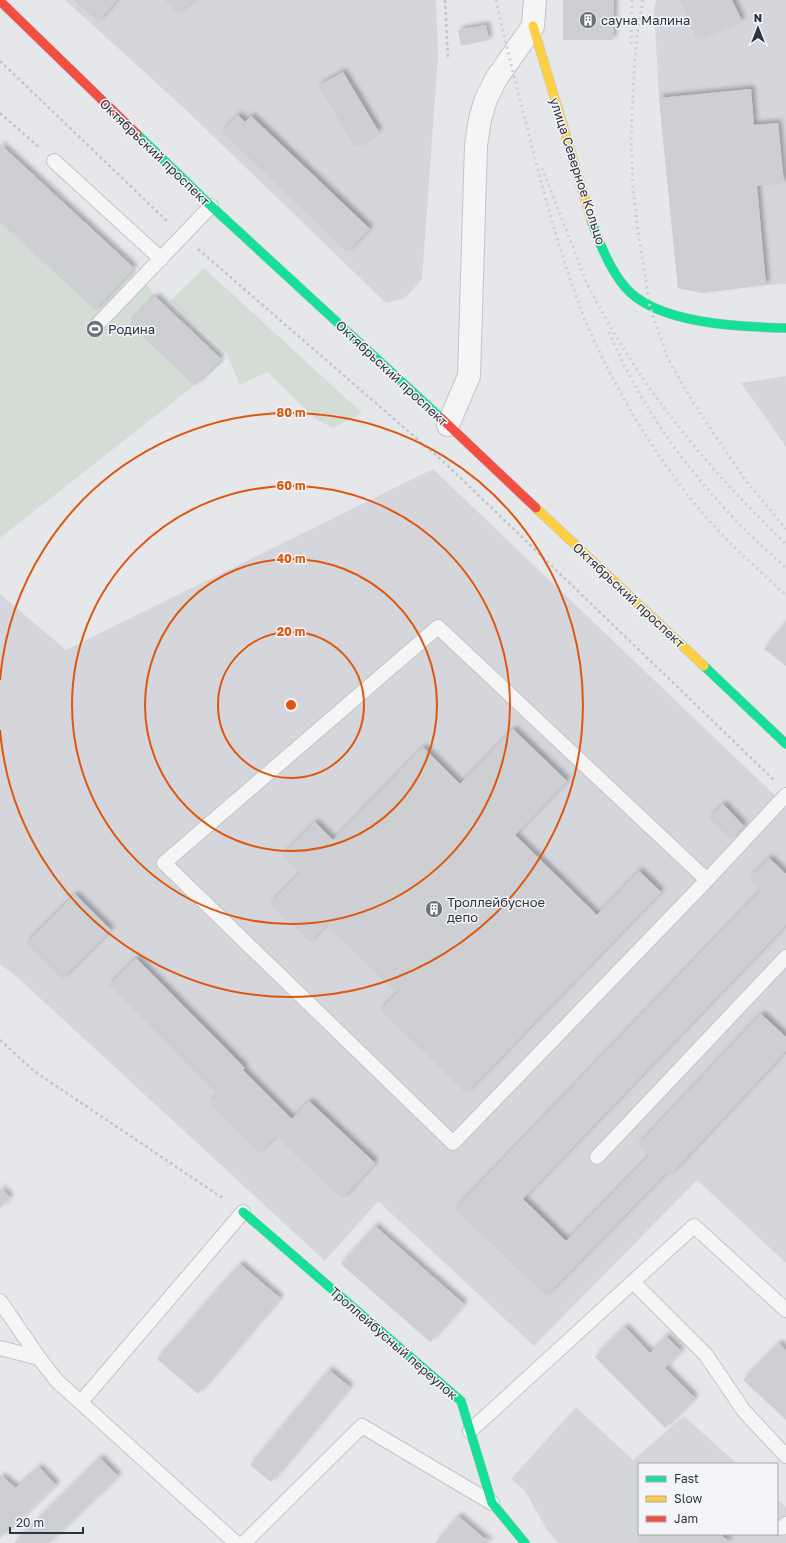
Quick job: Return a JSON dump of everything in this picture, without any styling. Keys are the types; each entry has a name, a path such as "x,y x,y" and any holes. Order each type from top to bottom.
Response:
{"main road":[{"name":"Октябрьский проспект","path":"0,1 211,206 448,425 786,744"},
{"name":"улица Северное Кольцо","path":"533,26 594,226 617,277 627,290 650,307 678,316 740,326 786,328"},
{"name":"Троллейбусный переулок","path":"243,1212 461,1401 492,1503 525,1543"}],"street":[{"name":"улица Северное Кольцо","path":"533,26 535,0"},
{"path":"448,425 469,376 476,145 480,119 486,99 496,79 533,26"}],"lane":[{"path":"54,161 161,259"},
{"path":"98,324 211,206"},
{"path":"707,880 438,627 164,863 453,1143 707,880 783,790"},
{"path":"597,1157 786,957"},
{"path":"81,1402 243,1212"},
{"path":"470,1431 694,1226 786,1310"},
{"path":"633,1282 706,1354 744,1411 786,1456"},
{"path":"0,1301 38,1358 57,1381 236,1543"},
{"path":"0,1348 38,1358"},
{"path":"244,1543 362,1426 492,1503"},
{"path":"778,1528 785,1527 786,1524"}],"path":[{"path":"445,0 448,58"},
{"path":"0,61 183,236 446,464 783,790"},
{"path":"0,113 54,161"},
{"path":"0,1040 34,1071 243,1212"}],"shaded area":[{"path":"65,0 436,0 438,56 422,279 405,298 386,303 185,109"},
{"path":"656,0 786,0 786,284 702,293 678,288 659,98 654,10"},
{"name":"Родина","path":"0,144 134,268 155,296 224,362 0,538"},
{"path":"204,268 362,413 333,428 316,419 267,372 240,385 226,352 170,301"},
{"path":"786,376 786,447 741,383"},
{"path":"433,469 786,806 786,1263 697,1180 534,1346 378,1201 325,1261 16,976 0,964 0,594 66,650"},
{"path":"576,1407 633,1460 684,1416 736,1463 638,1463 638,1535 778,1535 778,1500 786,1507 786,1543 558,1543 547,1530 525,1491 511,1479"}],"building":[{"path":"74,0 117,0 98,22"},
{"path":"165,0 194,0 176,14"},
{"name":"сауна Малина","path":"563,0 614,0 613,40 563,40"},
{"path":"680,0 732,0 742,21 697,40"},
{"path":"486,25 489,40 461,46 458,30"},
{"path":"343,72 379,132 355,147 318,86"},
{"path":"751,89 754,125 778,123 784,183 757,186 766,285 702,293 678,288 659,98"},
{"path":"238,115 245,122 251,116 370,229 347,252 222,132"},
{"path":"0,144 134,268 95,310 0,222"},
{"path":"155,296 221,359 195,386 129,324"},
{"path":"786,622 786,666 764,649"},
{"name":"Троллейбусное депо","path":"513,729 567,781 515,835 597,915 639,871 661,892 466,1093 380,1010 397,993 326,925 310,942 270,904 300,873 282,856 315,822 333,840 423,747 460,784"},
{"path":"723,804 744,826 730,839 709,818"},
{"path":"769,858 786,874 786,925 523,1199 566,1241 649,1156 638,1145 761,1014 786,1037 786,1051 670,1175 666,1173 546,1296 455,1209 761,890 749,879"},
{"path":"75,894 111,930 62,979 26,943"},
{"path":"136,958 245,1068 243,1070 292,1119 309,1101 375,1163 342,1199 276,1136 258,1153 209,1104 218,1095 109,985"},
{"path":"0,1188 10,1197 0,1209"},
{"path":"375,1226 464,1304 430,1342 341,1264"},
{"path":"240,1264 280,1298 198,1394 157,1359"},
{"path":"625,1327 650,1353 666,1336 681,1351 665,1368 695,1398 665,1428 595,1357"},
{"path":"779,1343 786,1350 786,1420 743,1380"},
{"path":"329,1370 350,1387 271,1482 250,1465"},
{"path":"100,1458 118,1476 49,1543 14,1543"},
{"path":"39,1467 56,1485 0,1538 0,1475 16,1488"},
{"path":"458,1516 490,1543 435,1543"},
{"path":"643,1535 721,1535 731,1543 637,1543"}],"railway":[{"path":"496,0 510,61 556,235 583,315 603,359 640,426 683,489 719,532 786,595"},
{"path":"631,44 632,0"},
{"path":"643,0 637,35 631,138 633,189 650,307 668,359 694,404 746,481 786,529"},
{"path":"542,168 585,279 604,316 626,352 649,387 700,453 727,484 786,544"},
{"path":"609,332 643,399 684,460 707,489 732,516 786,568"}],"traffic: fast":[{"path":"137,134 211,206 441,418"},
{"path":"591,219 601,246 614,272 625,287 639,299 657,309 677,316 700,321 746,326 786,328"},
{"path":"704,666 786,744"},
{"path":"243,1212 461,1401 492,1503 525,1543"}],"traffic: slow":[{"path":"533,26 591,219"},
{"path":"536,508 704,666"}],"traffic: jam":[{"path":"0,1 137,134"},
{"path":"441,418 536,508"}],"place":[{"name":"сауна Малина","path":"588,20"},
{"name":"Родина","path":"95,329"},
{"name":"Троллейбусное депо","path":"434,909"}]}
